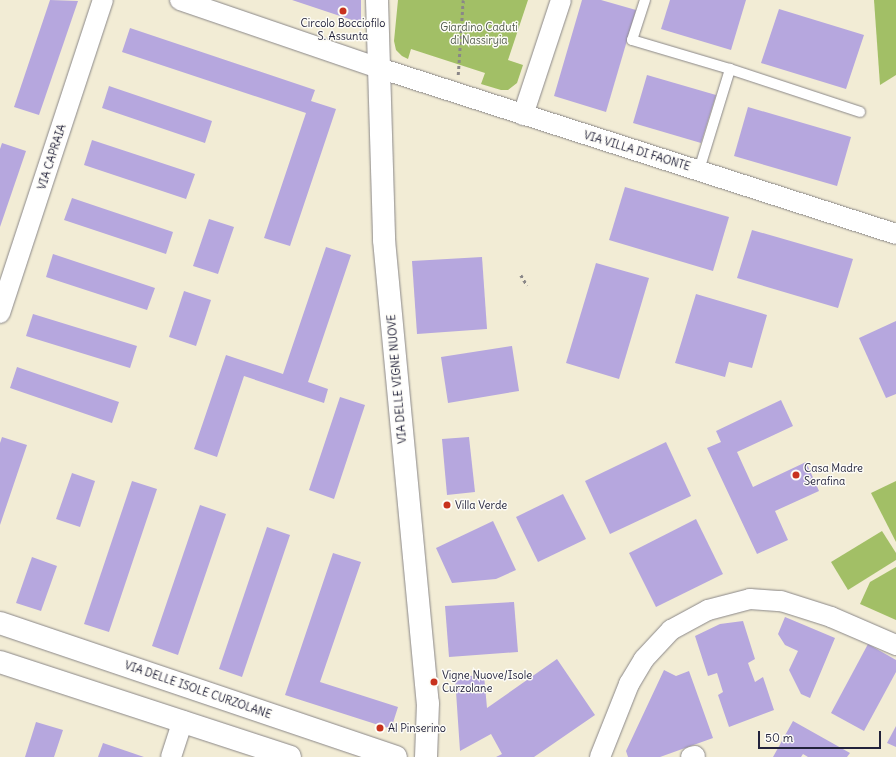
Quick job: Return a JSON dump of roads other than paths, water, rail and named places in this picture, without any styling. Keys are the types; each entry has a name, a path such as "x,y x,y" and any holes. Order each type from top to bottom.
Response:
{"street":[{"name":"VIA CAPRAIA","path":"0,313 103,0"},
{"name":"VIA VILLA DI FAONTE","path":"180,0 379,68 896,234"},
{"name":"VIA DELLE VIGNE NUOVE","path":"377,0 383,232 428,703 426,757"},
{"path":"523,115 561,0"},
{"path":"600,757 629,684 644,659 671,630 708,610 750,599 781,601 831,617 896,645"},
{"name":"VIA DELLE ISOLE CURZOLANE","path":"0,623 396,757"},
{"path":"0,662 290,757"},
{"path":"171,757 183,721"}],"lane":[{"path":"645,0 632,40 730,69 860,112"},
{"path":"699,170 730,69"}],"place":[{"name":"Circolo Bocciofilo S. Assunta","path":"343,11"},
{"name":"Casa Madre Serafina","path":"796,475"},
{"name":"Villa Verde","path":"447,505"},
{"name":"Vigne Nuove/Isole Curzolane","path":"434,682"},
{"name":"Al Pinserino","path":"380,728"}],"park label":[{"name":"Giardino Caduti di Nassiryia","path":"479,34"}]}
